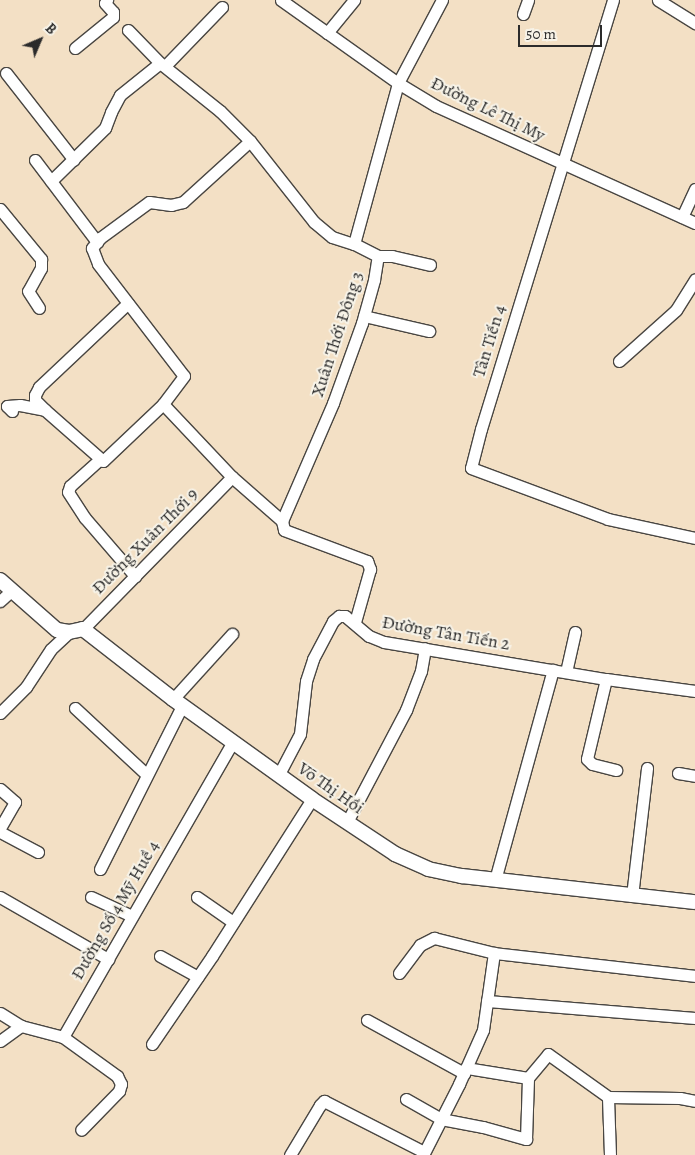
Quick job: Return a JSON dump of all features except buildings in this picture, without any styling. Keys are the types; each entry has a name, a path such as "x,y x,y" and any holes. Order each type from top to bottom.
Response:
{"street":[{"path":"76,48 112,17 113,12 105,2 107,0"},
{"name":"Đường Lê Thị My","path":"281,0 398,83 436,106 695,223"},
{"path":"327,34 354,0"},
{"name":"Xuân Thới Đông 3","path":"282,521 333,403 364,316 378,256 354,244 398,83 442,0"},
{"path":"523,14 528,0"},
{"name":"Tân Tiến 4","path":"613,0 480,429 471,468 608,519 695,538"},
{"path":"658,0 695,23"},
{"path":"51,181 105,128 110,112 120,95 162,64 222,7"},
{"path":"128,30 162,64 220,112 250,141 314,222 332,237 354,244"},
{"path":"6,73 74,160"},
{"path":"128,302 39,387 35,395 35,400 44,410 69,429 99,460 105,461 163,404 184,376 128,302 98,264 92,248 97,242 149,202 170,205 183,202 250,141"},
{"path":"35,160 97,242"},
{"path":"682,217 695,189"},
{"path":"0,209 41,259 41,268 28,291 39,308"},
{"path":"378,256 392,256 430,265"},
{"path":"620,361 676,310 695,280"},
{"path":"364,316 430,331"},
{"path":"163,404 232,477 282,521 284,530 367,561 370,569 355,622 345,616 338,616 333,621 313,659 306,682 300,734 279,774"},
{"path":"6,405 20,405 44,410"},
{"path":"99,460 70,486 68,492 84,518 135,576"},
{"name":"Đường Xuân Thới 9","path":"0,713 26,687 51,650 76,631 135,576 232,477"},
{"name":"Võ Thị Hồi","path":"0,580 58,630 76,631 312,798 395,854 428,869 495,880 695,902"},
{"path":"0,601 11,591"},
{"name":"Đường Tân Tiến 2","path":"355,622 369,636 384,642 606,679 695,691"},
{"path":"566,672 575,632"},
{"path":"100,869 147,775 178,703 232,634"},
{"path":"347,822 406,710 421,671 425,648"},
{"path":"495,880 553,670"},
{"path":"606,679 587,759 592,764 616,770"},
{"path":"75,708 147,775"},
{"name":"Đường Số 4 Mỹ Huề 4","path":"63,1037 233,741"},
{"path":"632,896 647,768"},
{"path":"678,773 695,776"},
{"path":"0,789 15,802 0,830 38,852"},
{"path":"152,1044 198,977 312,798"},
{"path":"0,897 108,959"},
{"path":"91,897 132,916"},
{"path":"197,897 233,922"},
{"path":"399,974 420,945 434,938 494,953 695,976"},
{"path":"290,1155 324,1101 423,1154 465,1071 483,1030 494,953"},
{"path":"160,956 198,977"},
{"path":"487,1001 695,1018"},
{"path":"0,1013 21,1026 63,1037 112,1071 119,1078 121,1084 119,1091 81,1130"},
{"path":"367,1020 465,1071 528,1078"},
{"path":"0,1041 21,1026"},
{"path":"406,1099 441,1118 483,1126 526,1139 528,1078 548,1054 608,1097 680,1098 695,1101"},
{"path":"608,1097 610,1155"}]}
